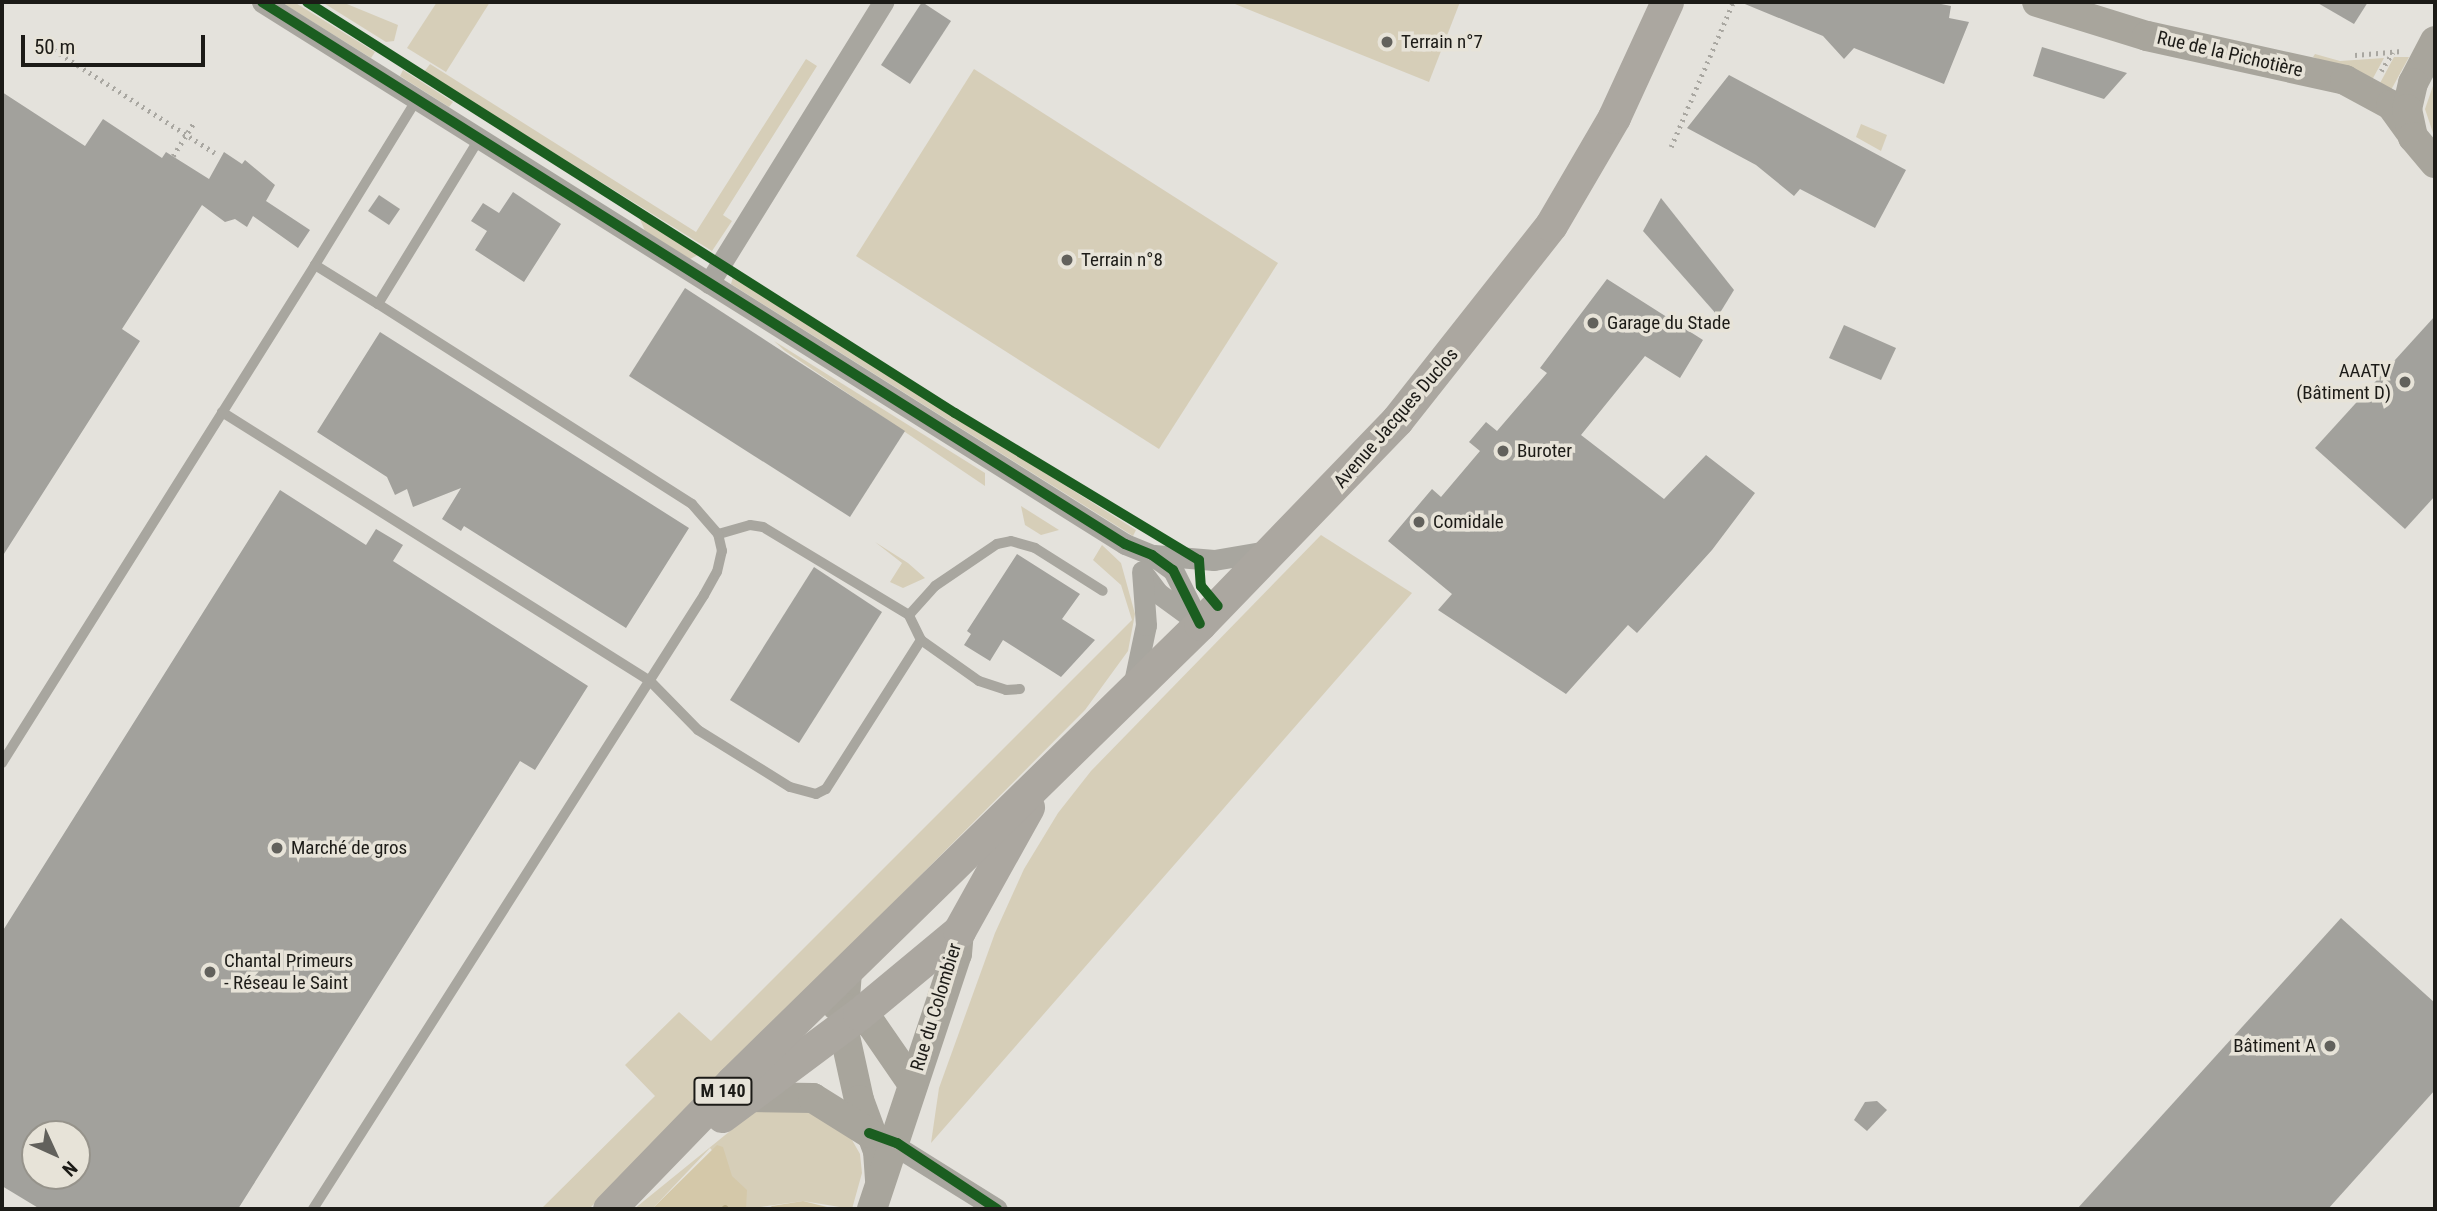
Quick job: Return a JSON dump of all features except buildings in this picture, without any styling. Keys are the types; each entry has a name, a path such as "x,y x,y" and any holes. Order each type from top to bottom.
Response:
{"main road":[{"name":"Avenue Jacques Duclos","path":"1046,775 1200,624 1397,420 1552,225 1614,117 1667,2"},
{"name":"Rue de la Pichotière","path":"2037,2 2147,36 2346,80 2391,105 2435,163"},
{"path":"2409,130 2407,109 2423,46"},
{"name":"M 140","path":"641,1177 959,932 1046,775"},
{"name":"M 140","path":"609,1209 808,1008 1046,775"},
{"name":"Rue du Colombier","path":"876,1198 897,1143 912,1083 957,954 959,932"},
{"name":"Rue du Colombier","path":"847,971 848,1016 869,1133 878,1151 876,1198"},
{"path":"808,1008 848,1016"},
{"name":"Rue du Colombier","path":"848,1016 887,1043 912,1083"},
{"path":"747,1097 813,1098 869,1133"}],"street":[{"path":"262,2 1125,544 1147,563 1158,593 1200,624"},
{"path":"709,284 883,2"},
{"path":"1147,563 1214,560 1273,550"},
{"path":"1131,691 1146,625 1147,563"},
{"path":"869,1133 897,1143 997,1209"}],"lane":[{"path":"2,763 417,99"},
{"path":"378,304 479,139"},
{"path":"313,1209 650,681 717,572 722,551 718,534 692,504 315,265"},
{"path":"222,412 650,681 698,730 790,788 816,794 827,789 921,639"},
{"path":"718,534 750,525 763,527 909,615 921,639 979,681 1006,690 1020,689"},
{"path":"909,615 935,586 997,544 1011,541 1035,548 1103,590"}],"path":[{"path":"1671,147 1733,2"},
{"path":"2346,56 2423,46"},
{"path":"34,48 54,50 215,152"},
{"path":"2375,82 2393,51"},
{"path":"173,156 193,124"}],"shaded area":[{"path":"281,2 294,2 375,52 371,58"},
{"path":"322,2 342,2 398,25 394,41 386,42"},
{"path":"437,2 490,2 446,72 407,48"},
{"name":"Terrain n°7","path":"1230,2 1460,2 1429,82"},
{"path":"2315,54 2340,61 2384,58 2372,80 2313,57"},
{"path":"2394,57 2409,57 2391,90 2379,85"},
{"path":"806,59 817,66 723,215 732,221 712,251 424,72 430,64 696,232"},
{"name":"Terrain n°8","path":"974,69 1278,263 1159,449 856,256"},
{"path":"403,70 453,102 449,107 400,76"},
{"path":"2435,80 2435,139 2425,109"},
{"path":"1861,124 1887,135 1881,151 1856,137"},
{"path":"639,217 698,255 690,259 645,231"},
{"path":"733,277 1136,530 1133,536 731,284"},
{"path":"774,341 985,473 985,486 785,351"},
{"path":"1021,506 1059,530 1041,535 1025,525"},
{"path":"1321,535 1412,593 931,1143 939,1088 995,933 1024,869 1058,813 1091,771"},
{"path":"875,542 908,563 925,578 903,588 890,582 902,563"},
{"path":"1102,545 1121,563 1135,614 1128,651 1085,710 589,1209 541,1209 655,1096 625,1065 679,1012 711,1041 1132,620 1121,585 1093,560"},
{"path":"810,1109 848,1133 860,1154 862,1173 852,1209 803,1201 746,1209 727,1167 710,1148 652,1209 634,1209 756,1110"},
{"path":"717,1145 723,1147 732,1176 747,1190 746,1209 652,1209"},
{"path":"803,1201 835,1209 768,1209 772,1206"}],"cycle path":[{"path":"262,2 1125,544 1152,555 1173,570 1200,624"},
{"path":"307,2 955,413 1199,560 1201,586 1218,606"},
{"path":"869,1133 897,1143 997,1209"}],"place":[{"name":"Terrain n°7","path":"1387,42"},
{"name":"Terrain n°8","path":"1067,260"},
{"name":"Garage du Stade","path":"1593,323"},
{"name":"AAATV (Bâtiment D)","path":"2405,382"},
{"name":"Buroter","path":"1503,451"},
{"name":"Comidale","path":"1419,522"},
{"name":"Marché de gros","path":"277,848"},
{"name":"Chantal Primeurs - Réseau le Saint","path":"210,972"},
{"name":"Bâtiment A","path":"2330,1046"}]}
